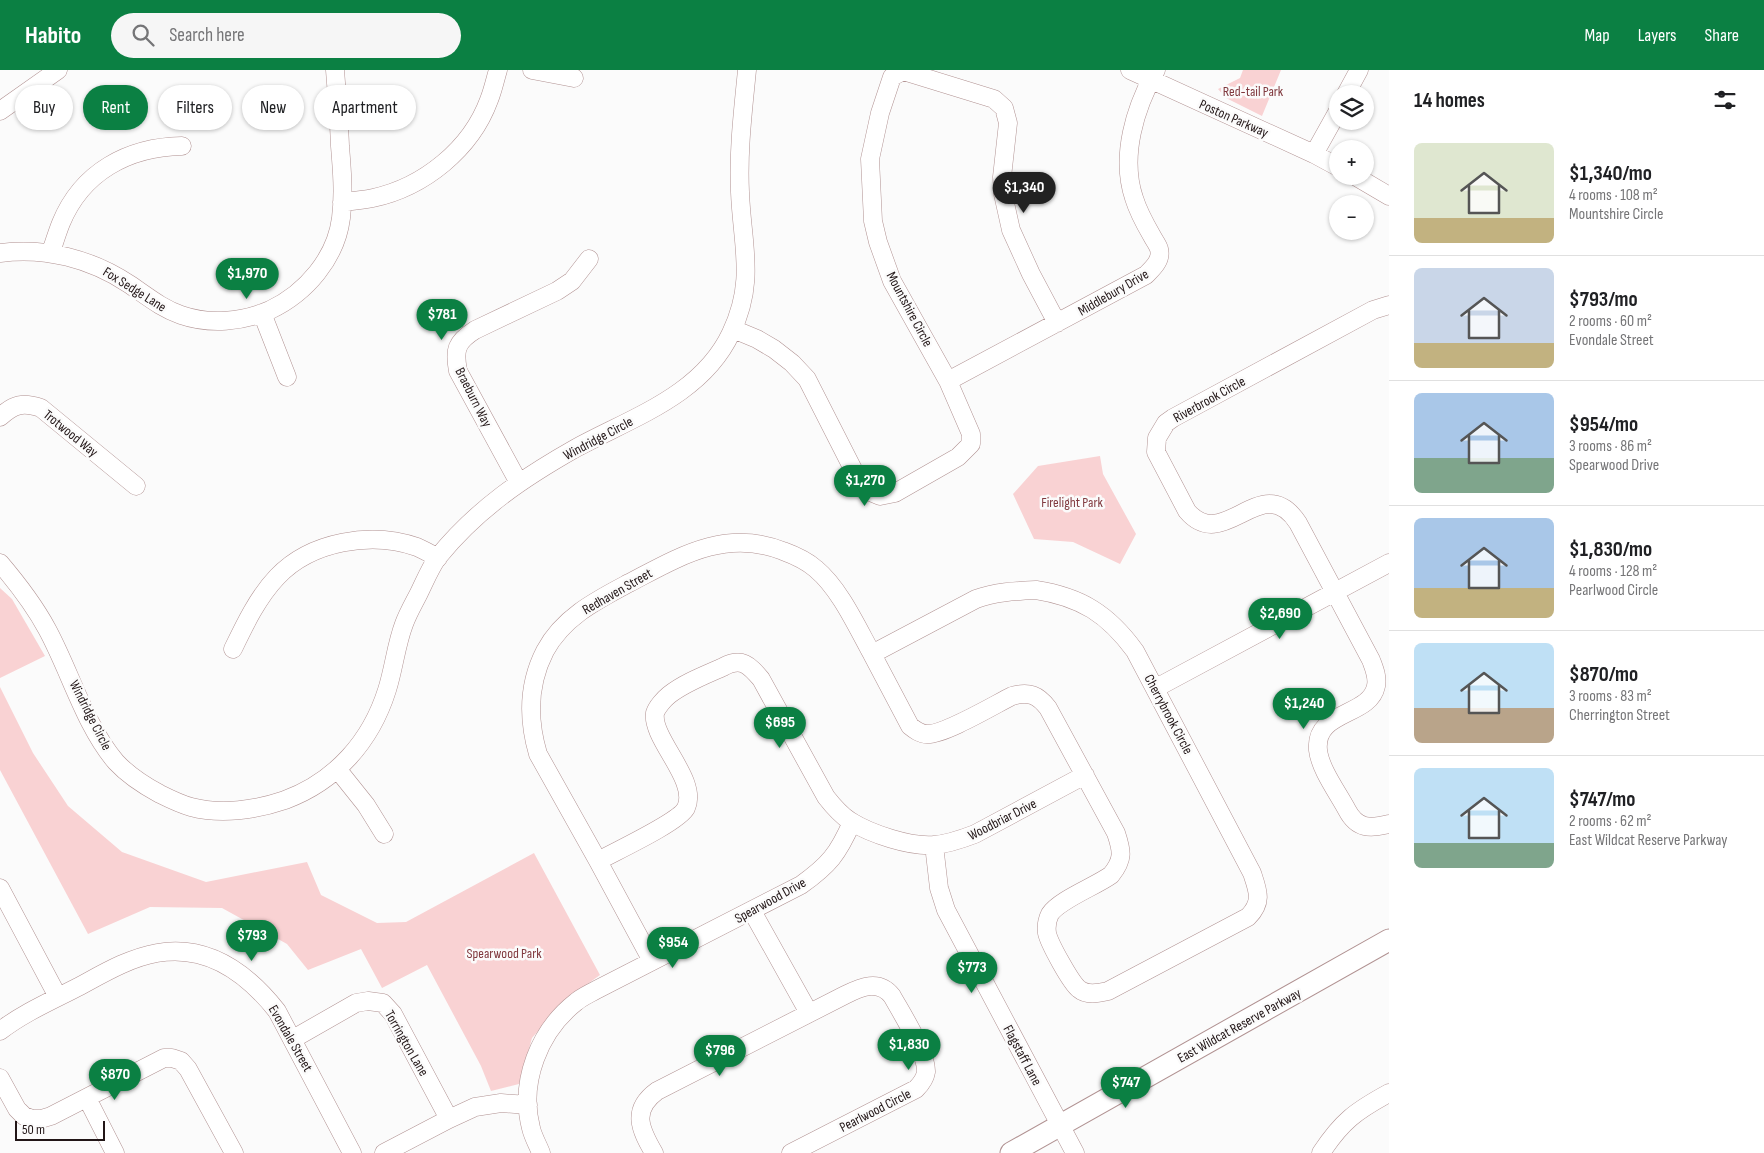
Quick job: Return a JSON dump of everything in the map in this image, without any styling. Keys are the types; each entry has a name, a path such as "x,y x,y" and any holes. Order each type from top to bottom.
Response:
{"main road":[{"name":"East Wildcat Reserve Parkway","path":"1011,1153 1389,940"}],"street":[{"path":"0,111 58,70"},
{"name":"Fox Sedge Lane","path":"0,253 21,250 51,252 91,264 108,271 166,310 199,320 232,320 262,313 283,304 296,295 321,267 330,252 341,219 342,179 336,70"},
{"path":"342,202 373,198 402,189 439,167 454,154 480,119 489,100 498,70"},
{"path":"532,70 574,78"},
{"name":"Windridge Circle","path":"0,562 16,581 46,626 69,672 82,704 104,746 118,764 152,790 187,806 204,810 229,811 278,803 318,784 338,770 358,748 371,728 388,688 404,625 431,567 482,510 519,483 574,449 656,407 692,384 721,352 733,329 745,293 747,265 740,193 740,143 747,70"},
{"name":"Poston Parkway","path":"1130,70 1153,75 1329,162"},
{"path":"1351,85 1359,70"},
{"name":"Mountshire Circle","path":"733,329 757,339 774,349 792,363 807,380 859,481 868,491 880,496 895,493 958,458 971,444 971,434 948,381 892,280 878,242 873,221 870,159 880,113 892,78 903,71 994,99 1004,108 1008,123 1002,177 1003,194 1011,230 1031,274 1057,323"},
{"name":"Middlebury Drive","path":"948,381 1146,275 1157,263 1160,250 1142,218 1133,197 1129,163 1131,133 1153,75"},
{"path":"1314,154 1329,126"},
{"path":"51,252 61,223 78,194 107,166 136,152 164,146 182,146"},
{"path":"1370,185 1389,196"},
{"name":"Braeburn Way","path":"519,483 458,371 455,357 458,346 465,337 475,330 557,291 572,281 589,259"},
{"name":"Riverbrook Circle","path":"1389,305 1367,313 1166,423 1157,438 1156,452 1191,516 1206,524 1215,525 1222,523 1253,507 1271,504 1286,509 1298,524 1371,660 1377,677 1374,694 1324,727 1318,742 1318,752 1350,816 1366,827 1375,828 1389,824"},
{"path":"262,313 287,377"},
{"name":"Trotwood Way","path":"0,417 12,407 20,404 40,408 136,486"},
{"path":"233,649 244,626 268,588 291,565 313,553 342,543 380,540 417,547 438,558"},
{"name":"Redhaven Street","path":"652,961 544,765 535,745 530,704 536,675 545,650 567,622 592,603 680,557 710,545 735,543 760,544 772,547 795,556 817,569 841,598 872,654"},
{"path":"1156,688 1389,564"},
{"name":"Cherrybrook Circle","path":"1036,590 1059,594 1081,602 1107,619 1125,637 1135,651 1156,688 1252,873 1258,895 1257,903 1254,911 1248,917 1108,991 1098,994 1087,993 1080,990 1074,983 1050,942 1047,924 1052,911 1058,906 1111,875 1118,867 1122,852 1116,833 1048,708 1042,700 1028,693 1012,696 944,730 926,734 917,732 910,726 872,654 988,595 1036,590"},
{"name":"Woodbriar Drive","path":"598,861 674,820 686,808 688,796 684,780 658,729 655,714 669,695 736,662 748,665 761,679 817,784 840,814 852,822 894,839 934,845 961,840 1085,775"},
{"path":"338,770 366,805 384,834"},
{"name":"Spearwood Drive","path":"541,1153 531,1129 528,1106 529,1082 539,1046 556,1022 582,998 801,885 821,870 842,845 852,822"},
{"name":"Flagstaff Lane","path":"934,845 938,888 946,910 1075,1153"},
{"path":"2,896 58,997"},
{"path":"752,911 809,1013"},
{"name":"Evondale Street","path":"0,1031 8,1024 116,967 143,957 171,952 203,955 237,970 251,981 277,1011 352,1153"},
{"name":"Pearlwood Circle","path":"654,1153 644,1134 640,1120 644,1103 649,1097 858,989 875,985 888,990 923,1055 926,1071 925,1078 916,1089 791,1153"},
{"name":"Torrington Lane","path":"293,1039 356,1003 383,1003 393,1014 449,1119"},
{"path":"0,1078 16,1109 24,1116 32,1119 41,1119 87,1098 156,1061 172,1058 181,1061 194,1077 234,1153"},
{"path":"1322,1153 1334,1133 1358,1109 1389,1092"},
{"path":"87,1098 115,1153"},
{"path":"384,1153 475,1107 501,1104 528,1106"}],"green space":[{"name":"Red-tail Park","path":"1243,70 1281,70 1262,116 1226,98 1218,89 1240,78"},
{"name":"Firelight Park","path":"1100,456 1103,474 1136,534 1120,564 1073,542 1034,539 1013,494 1038,466"},
{"path":"0,588 12,599 45,656 0,678"},
{"name":"Spearwood Park","path":"0,687 33,753 68,806 122,852 206,882 307,862 321,895 377,923 406,922 534,853 600,975 564,1001 532,1038 519,1084 491,1091 481,1066 427,965 382,988 361,949 308,970 287,944 222,908 150,907 88,934 0,770"}]}
